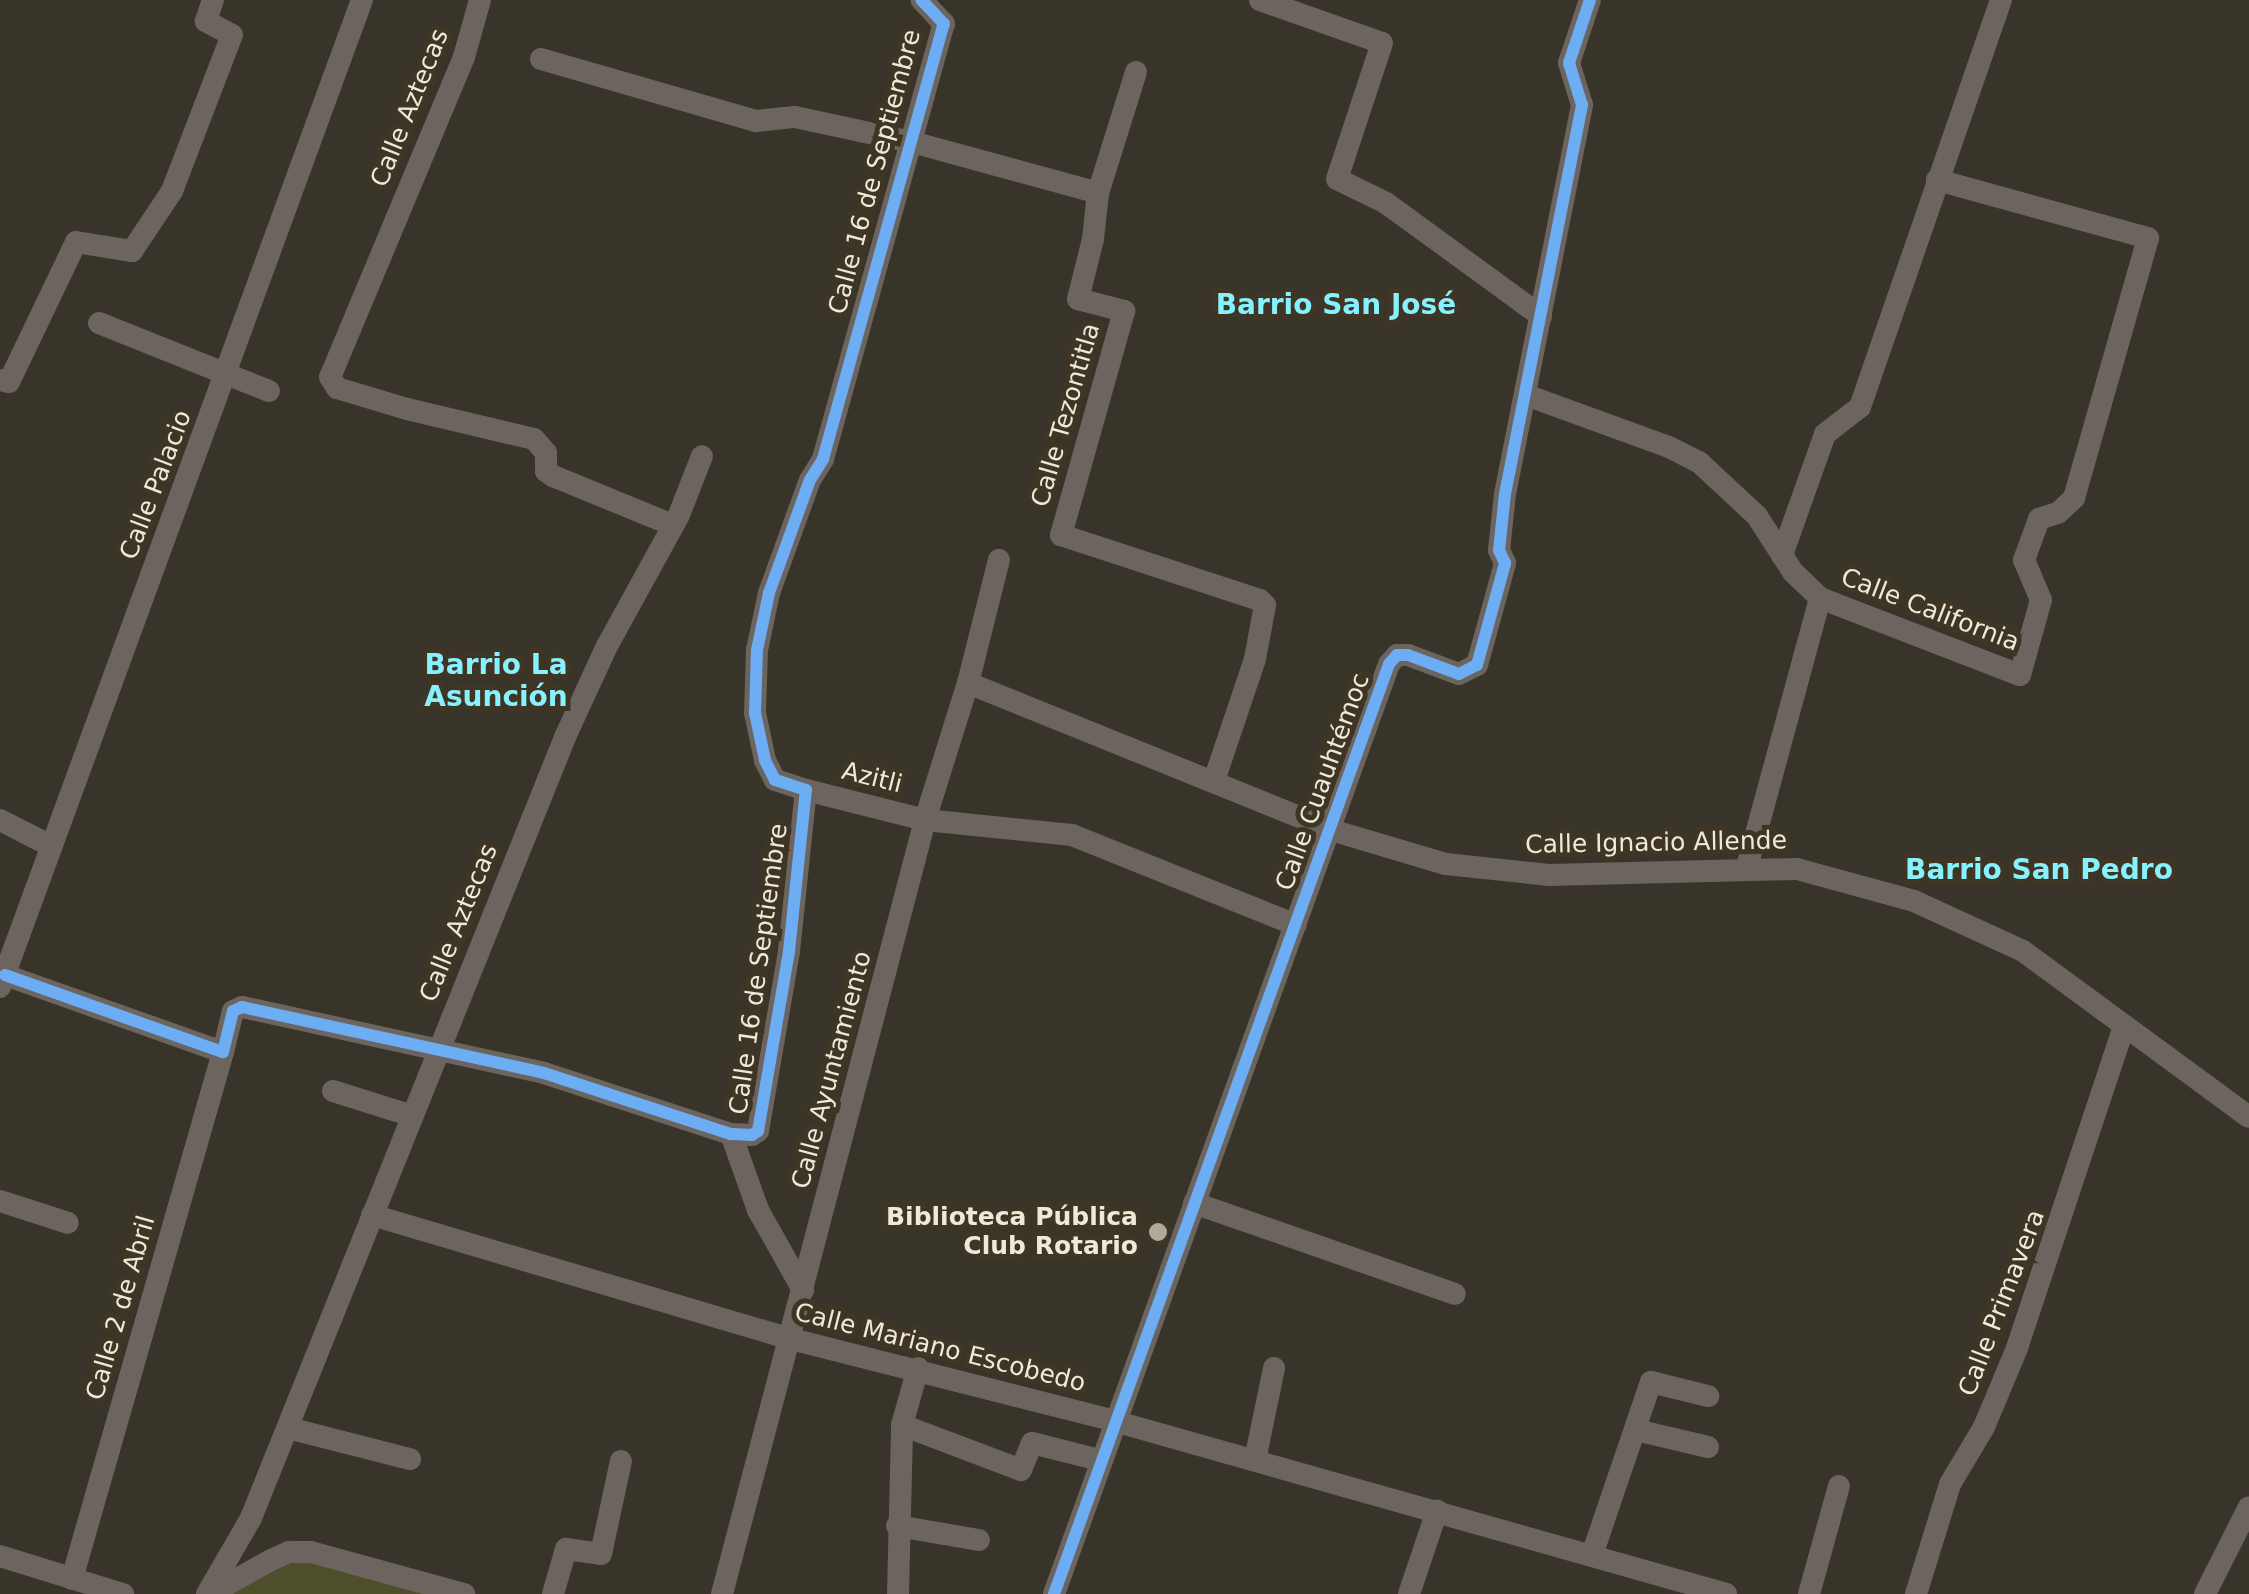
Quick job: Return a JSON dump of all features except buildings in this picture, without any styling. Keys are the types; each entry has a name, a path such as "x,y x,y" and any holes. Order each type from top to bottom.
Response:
{"street":[{"path":"0,380 9,382 76,242 132,250 172,191 232,35 206,21 213,0"},
{"name":"Calle Palacio","path":"3,982 362,0"},
{"name":"Calle Aztecas","path":"480,0 464,58 330,377 337,388 390,404 534,438 546,452 546,471 553,476 670,524"},
{"name":"Calle 16 de Septiembre","path":"224,1052 237,1007 544,1073 731,1134 752,1135 761,1121 790,950 806,790 775,780 765,760 755,713 756,650 769,593 810,480 823,459 944,24 922,0"},
{"path":"1260,0 1306,8 1382,44 1338,179 1386,202 1541,316"},
{"name":"Calle Cuauhtémoc","path":"1054,1594 1099,1460 1389,664 1397,656 1408,655 1459,674 1472,672 1477,665 1505,563 1499,550 1505,494 1582,105 1569,63 1590,0"},
{"path":"1782,554 1825,434 1860,407 2001,0"},
{"path":"541,60 756,121 794,116 912,142 1098,193"},
{"name":"Calle Tezontitla","path":"1136,72 1098,193 1094,239 1078,299 1124,312 1061,535 1260,600 1265,605 1255,659 1214,780"},
{"name":"Calle California","path":"1820,598 2020,674 2041,600 2024,560 2038,520 2058,513 2074,498 2148,238 1937,180"},
{"path":"99,323 269,391"},
{"path":"1526,395 1670,447 1700,463 1757,516 1793,572 1820,598 1747,867"},
{"name":"Calle Aztecas","path":"208,1594 250,1518 288,1428 409,1115 562,745 670,524 679,516 702,456"},
{"name":"Calle Ayuntamiento","path":"722,1594 925,820 968,683 998,560"},
{"name":"Calle Ignacio Allende","path":"968,683 1331,830 1412,856 1500,872 1610,876 1747,867 1797,869 1854,882 1969,924 2023,951 2124,1026 2246,1106"},
{"name":"Azitli","path":"806,790 925,820 1072,835 1296,925"},
{"path":"0,820 51,846"},
{"path":"3,982 224,1052"},
{"name":"Calle Primavera","path":"1916,1594 1950,1484 1984,1427 2017,1348 2124,1026"},
{"name":"Calle 2 de Abril","path":"72,1579 224,1052"},
{"path":"334,1091 409,1115"},
{"name":"Calle 16 de Septiembre","path":"731,1134 758,1210 803,1290"},
{"path":"0,1201 68,1223"},
{"path":"1194,1202 1455,1294"},
{"name":"Calle Mariano Escobedo","path":"372,1216 791,1339 1114,1420 1726,1594"},
{"path":"898,1594 896,1526 902,1424 918,1368"},
{"path":"1255,1460 1274,1368"},
{"path":"1592,1556 1651,1382 1708,1396"},
{"path":"902,1424 1021,1470 1032,1442 1099,1460"},
{"path":"288,1428 410,1459"},
{"path":"1636,1430 1708,1447"},
{"path":"553,1594 566,1549 601,1554 621,1461"},
{"path":"1809,1594 1838,1486"},
{"path":"2206,1594 2249,1507"},
{"path":"1409,1594 1437,1511"},
{"path":"896,1526 978,1540"},
{"path":"208,1594 289,1552 311,1552 464,1594"},
{"path":"0,1556 124,1594"}],"shaded area":[{"path":"290,1558 449,1594 221,1594"}],"cycle path":[{"path":"5,975 223,1052 233,1011 242,1007 544,1073 731,1134 752,1135 758,1131 789,951 806,790 775,780 765,760 755,713 757,650 769,593 810,480 823,459 944,24 922,0"},
{"path":"1054,1594 1389,664 1397,655 1408,655 1459,674 1477,665 1505,563 1499,550 1505,494 1582,105 1569,63 1590,0"}],"place":[{"name":"Biblioteca Pública Club Rotario","path":"1158,1232"}],"district":[{"name":"Barrio San José","path":"1336,305"},
{"name":"Barrio La Asunción","path":"496,681"},
{"name":"Barrio San Pedro","path":"2039,870"}]}
